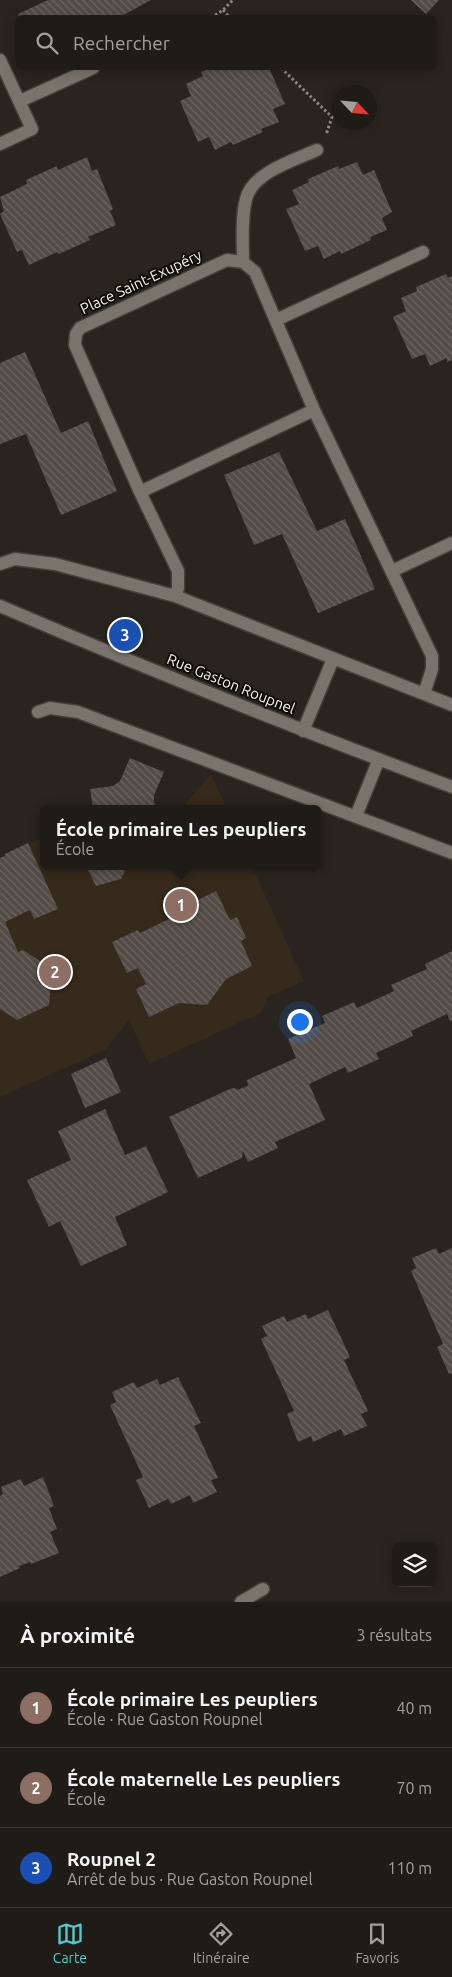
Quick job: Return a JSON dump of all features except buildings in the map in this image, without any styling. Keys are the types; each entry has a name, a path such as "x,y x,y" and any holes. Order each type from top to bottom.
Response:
{"street":[{"path":"0,60 32,129 0,144"},
{"path":"20,101 89,70"},
{"path":"317,150 264,174 253,184 246,198 243,262 255,272 314,410 432,656 432,669 424,694"},
{"path":"276,320 422,252"},
{"name":"Place Saint-Exupéry","path":"175,596 178,588 178,572 140,492 75,345 76,334 80,328 226,260 243,262"},
{"path":"140,492 314,410"},
{"path":"392,571 452,543"},
{"path":"0,564 15,559 55,564 175,596 452,705"},
{"name":"Rue Gaston Roupnel","path":"0,606 117,657 303,731 452,787"},
{"path":"303,731 333,659"},
{"path":"38,712 50,708 78,712 452,853"},
{"path":"356,816 380,759"},
{"path":"241,1602 263,1589"}],"path":[{"path":"216,15 233,0"},
{"path":"223,10 227,15"},
{"path":"283,70 332,117 329,128 317,150"}],"shaded area":[{"path":"211,774 225,805 184,805"},
{"path":"40,839 40,870 88,870 96,886 121,879 125,870 254,870 304,981 268,997 261,1013 149,1064 129,1020 106,1050 0,1097 0,858"}],"place":[{"name":"Roupnel 2","path":"125,635"},
{"name":"École primaire Les peupliers","path":"181,905"},
{"name":"École maternelle Les peupliers","path":"55,972"}]}
